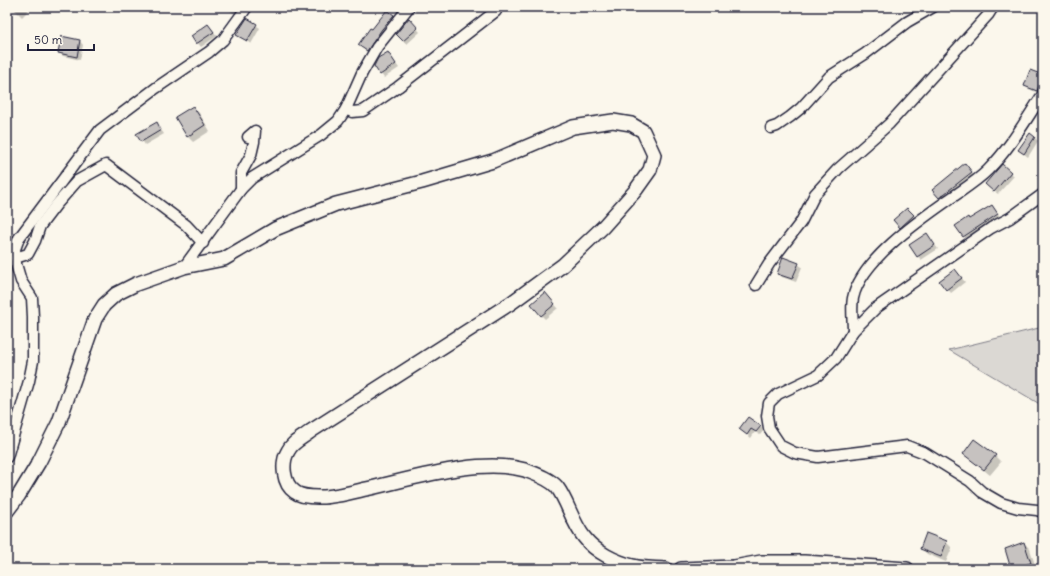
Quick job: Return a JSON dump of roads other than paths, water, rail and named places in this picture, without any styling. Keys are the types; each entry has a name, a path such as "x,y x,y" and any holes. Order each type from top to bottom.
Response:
{"street":[{"path":"7,457 29,381 32,362 32,298 21,282 16,264 15,249 19,238 100,130 156,88 209,52 223,40 247,7"},
{"path":"184,267 242,189 252,178 321,135 338,121 346,109 362,73 377,47 409,7"},
{"path":"771,128 777,126 801,108 829,77 865,54 906,22 933,7"},
{"path":"756,285 769,264 801,222 815,194 838,169 889,124 942,67 988,15 993,7"},
{"path":"346,109 352,112 363,110 368,107 398,87 496,11"},
{"path":"853,331 853,298 859,280 891,245 922,219 987,171 1006,150 1022,128 1043,94"},
{"path":"7,511 19,495 35,468 59,422 95,319 104,305 116,294 136,284 184,267 224,259 275,229 336,204 422,182 493,161 573,127 613,121 631,124 643,131 654,155 650,170 635,191 603,227 563,265 511,303 311,431 295,443 288,450 284,474 287,484 295,493 320,498 458,469 486,466 523,470 546,478 556,486 584,538 597,550 633,566 666,569"},
{"path":"242,189 241,172 250,155 254,142 255,131 248,136"},
{"path":"15,258 28,254 35,241 40,226 77,181 106,165 186,225 203,243"},
{"path":"1043,194 1010,218 991,228 882,304 853,331 836,358 818,375 778,394 769,403 767,416 769,428 781,446 795,453 818,457 907,446 931,456 970,481 982,492 1001,503 1018,508 1043,512"},
{"path":"681,569 734,567 761,562 812,563 907,569"}]}
